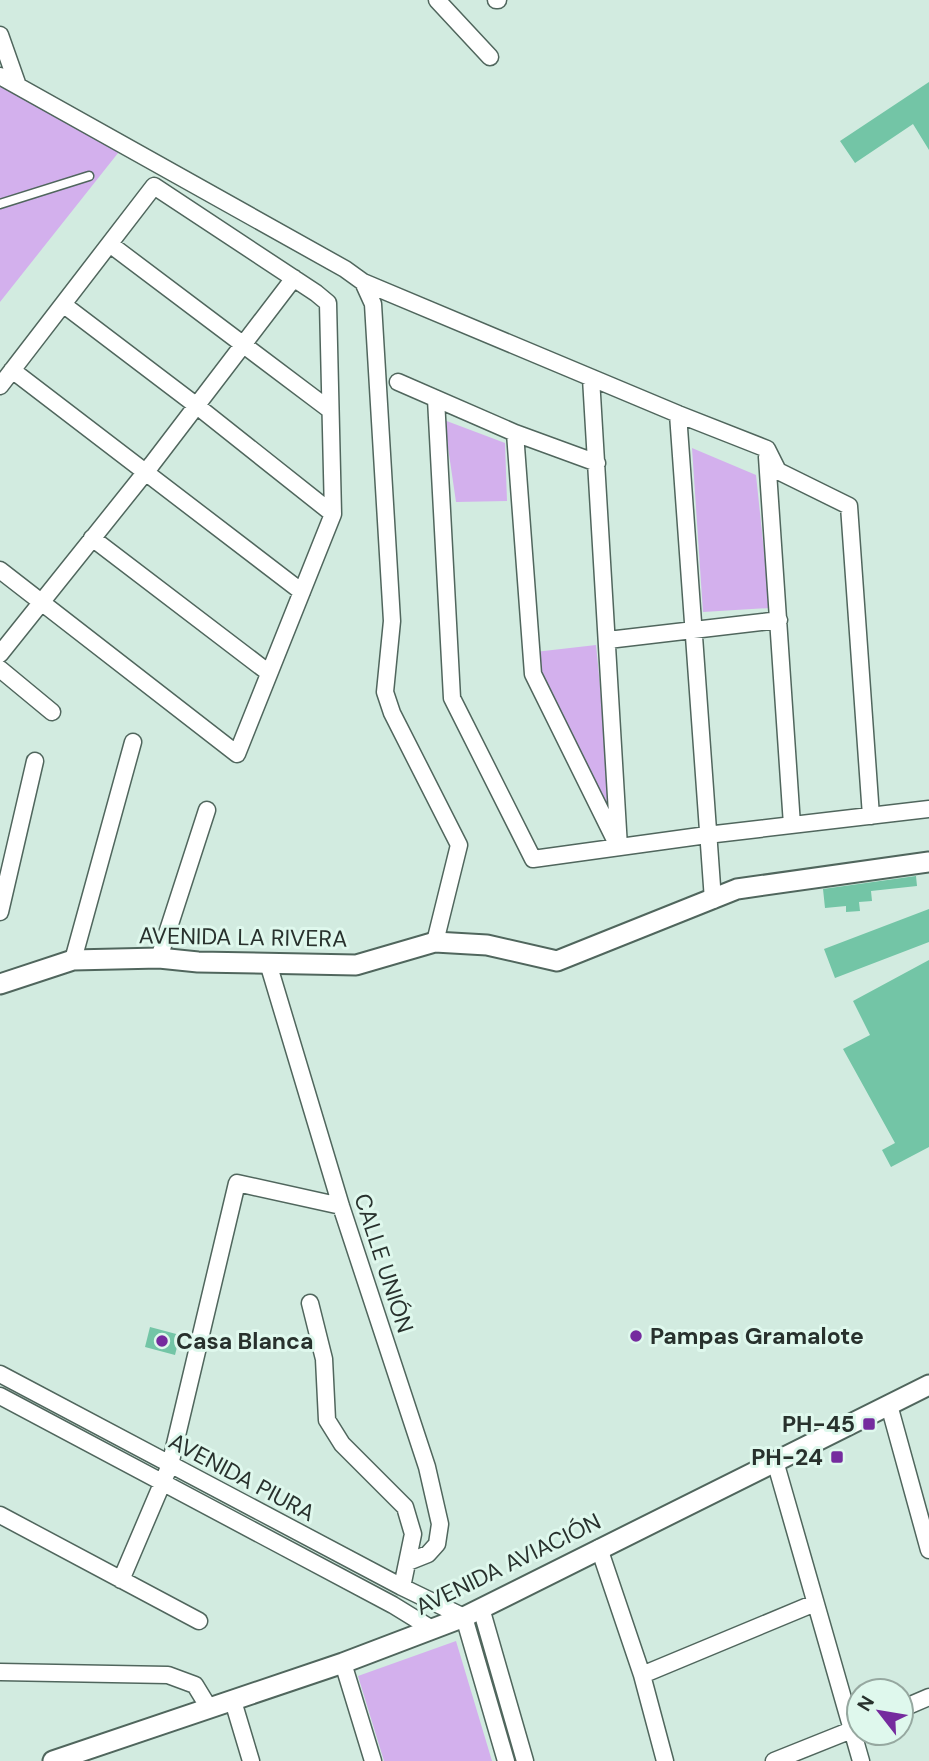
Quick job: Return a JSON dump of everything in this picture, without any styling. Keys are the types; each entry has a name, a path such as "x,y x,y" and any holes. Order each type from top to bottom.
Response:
{"street":[{"path":"437,0 490,57"},
{"path":"0,35 18,86"},
{"path":"0,76 345,269 363,282 767,449 778,471 849,506 871,816"},
{"path":"0,386 154,186 328,303 333,514 237,754 0,569"},
{"path":"111,245 330,410"},
{"path":"0,654 197,406 294,278"},
{"path":"363,282 373,304 392,621 385,692 392,713 459,845 435,942"},
{"path":"64,305 333,514"},
{"path":"12,370 302,592"},
{"path":"592,378 619,847"},
{"path":"398,382 515,433 597,463"},
{"path":"436,399 452,698 533,859 929,809"},
{"path":"678,414 713,900"},
{"path":"515,433 533,674 619,847"},
{"path":"767,449 792,825"},
{"path":"92,538 270,673"},
{"path":"608,640 779,620"},
{"path":"0,669 52,712"},
{"path":"73,960 133,742"},
{"path":"0,912 35,761"},
{"path":"159,958 207,810"},
{"name":"AVENIDA LA RIVERA","path":"0,984 73,960 159,958 198,962 356,965 435,942 487,945 557,961 737,889 929,862"},
{"name":"CALLE UNIÓN","path":"268,963 341,1206 427,1467 440,1524 437,1544 428,1554 408,1562"},
{"path":"121,1580 170,1465 237,1183 341,1206"},
{"path":"310,1303 324,1359 327,1420 342,1444 405,1507 413,1534 402,1587"},
{"name":"AVENIDA PIURA","path":"0,1374 402,1587 472,1612"},
{"name":"AVENIDA AVIACIÓN","path":"52,1761 89,1755 209,1708 343,1663 472,1612 929,1385"},
{"name":"AVENIDA PIURA","path":"0,1396 393,1605 432,1629"},
{"path":"889,1405 925,1520 929,1550"},
{"path":"775,1461 845,1698"},
{"path":"0,1516 199,1621"},
{"path":"599,1548 642,1675 665,1761"},
{"path":"642,1675 815,1603"},
{"path":"472,1612 506,1761"},
{"path":"472,1612 525,1761"},
{"path":"343,1663 373,1761"},
{"path":"0,1672 168,1675 195,1685 209,1708"},
{"path":"233,1701 251,1761"},
{"path":"774,1761 845,1733"}],"lane":[{"path":"0,204 89,176"}],"shaded area":[{"path":"0,85 122,148 0,302"},
{"path":"444,420 505,443 507,501 456,502"},
{"path":"692,448 756,475 770,608 703,612"},
{"path":"596,645 614,827 535,671 535,652"},
{"path":"456,1641 492,1761 384,1761 358,1676"}],"building":[{"path":"929,82 929,150 913,124 855,163 840,141"},
{"path":"916,876 917,886 871,891 872,901 859,902 860,911 846,912 846,906 825,908 823,889"},
{"path":"929,909 929,942 835,978 824,949"},
{"path":"929,960 929,1147 891,1167 882,1150 895,1143 843,1049 870,1035 853,1001"},
{"name":"Casa Blanca","path":"150,1327 180,1335 175,1355 145,1347"}],"place":[{"name":"Pampas Gramalote","path":"636,1336"},
{"name":"Casa Blanca","path":"162,1341"},
{"name":"PH-45","path":"869,1424"},
{"name":"PH-24","path":"837,1457"}]}
